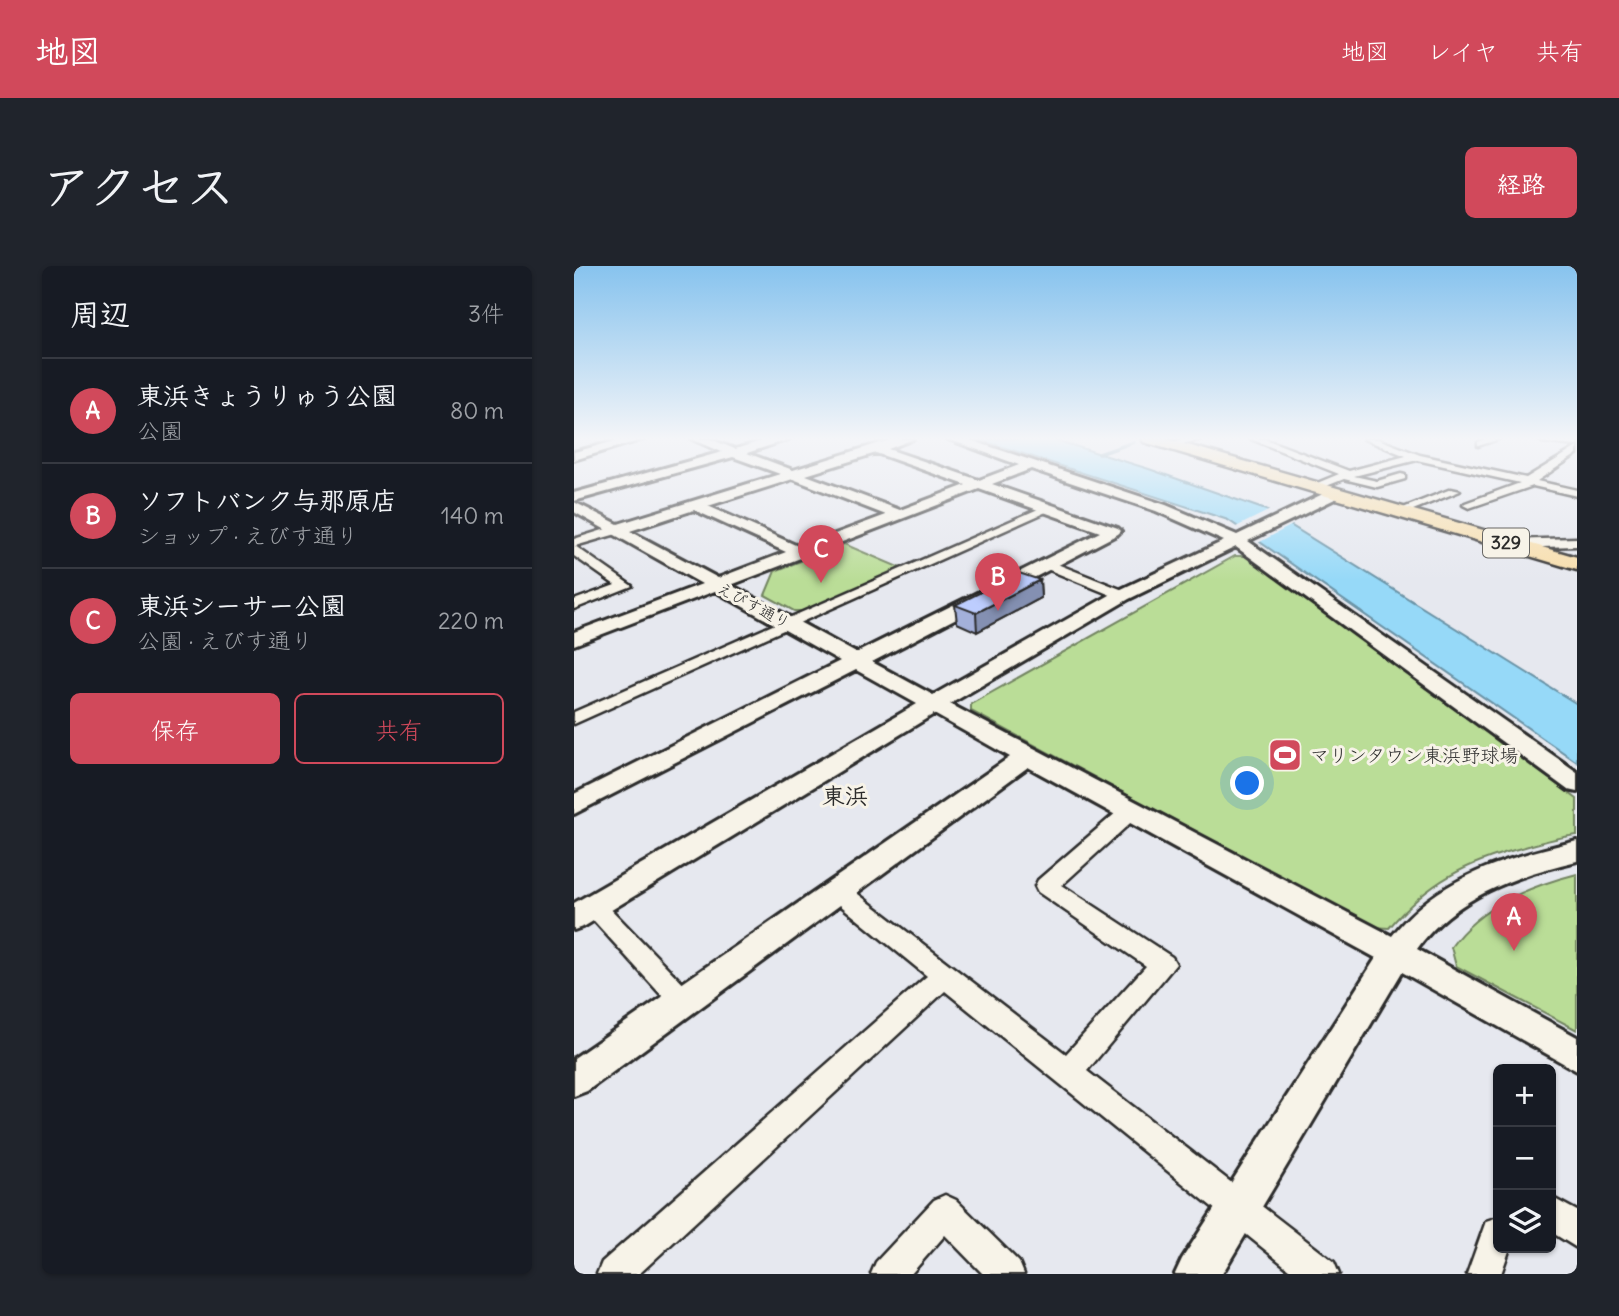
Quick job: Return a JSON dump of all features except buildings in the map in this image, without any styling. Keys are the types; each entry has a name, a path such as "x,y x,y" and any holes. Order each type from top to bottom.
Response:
{"highway":[{"name":"329","path":"1307,486 1577,564"}],"street":[{"path":"574,497 614,486"},
{"path":"574,543 756,486"},
{"path":"822,486 898,514"},
{"path":"574,639 969,486"},
{"path":"574,805 1112,531 990,486"},
{"path":"1094,486 1242,537 1577,784"},
{"path":"1314,488 1319,486"},
{"path":"1469,505 1519,486"},
{"path":"1547,486 1577,493"},
{"path":"1399,512 1455,491"},
{"path":"683,1001 584,912 1123,595 1334,494"},
{"path":"695,505 798,552"},
{"name":"えびす通り","path":"574,506 1577,1055"},
{"path":"574,719 1049,508"},
{"path":"1509,544 1577,542"},
{"path":"574,605 625,586 577,556"},
{"path":"1046,564 1123,595"},
{"path":"574,1079 1027,756"},
{"path":"1069,1071 1163,964 1046,886 1132,810"},
{"path":"1197,1274 1396,954 1420,921 1447,899 1472,884 1506,870 1577,850"},
{"path":"837,890 943,976 1240,1206 1322,1274"},
{"path":"614,1274 943,976"},
{"path":"888,1274 945,1211 1007,1274"},
{"path":"1556,1216 1577,1231"},
{"path":"1484,1274 1493,1248"}],"green space":[{"path":"844,544 903,569 810,611 794,611 765,595 775,571"},
{"name":"マリンタウン東浜野球場","path":"1235,556 1246,556 1577,799 1577,835 1504,853 1467,867 1434,886 1389,928 1374,927 971,711 971,704"},
{"path":"1577,874 1577,1030 1456,966 1451,947 1476,920 1491,909 1524,892"}],"water":[{"path":"1123,486 1198,486 1266,510 1577,704 1577,762 1228,520"}],"pier":[{"path":"1272,509 1296,523 1258,543 1236,527"}],"place":[{"name":"東浜シーサー公園","path":"821,583"},
{"name":"ソフトバンク与那原店","path":"998,611"},
{"name":"マリンタウン東浜野球場","path":"1285,755"},
{"name":"東浜きょうりゅう公園","path":"1514,951"}],"district":[{"name":"東浜","path":"845,796"}]}
